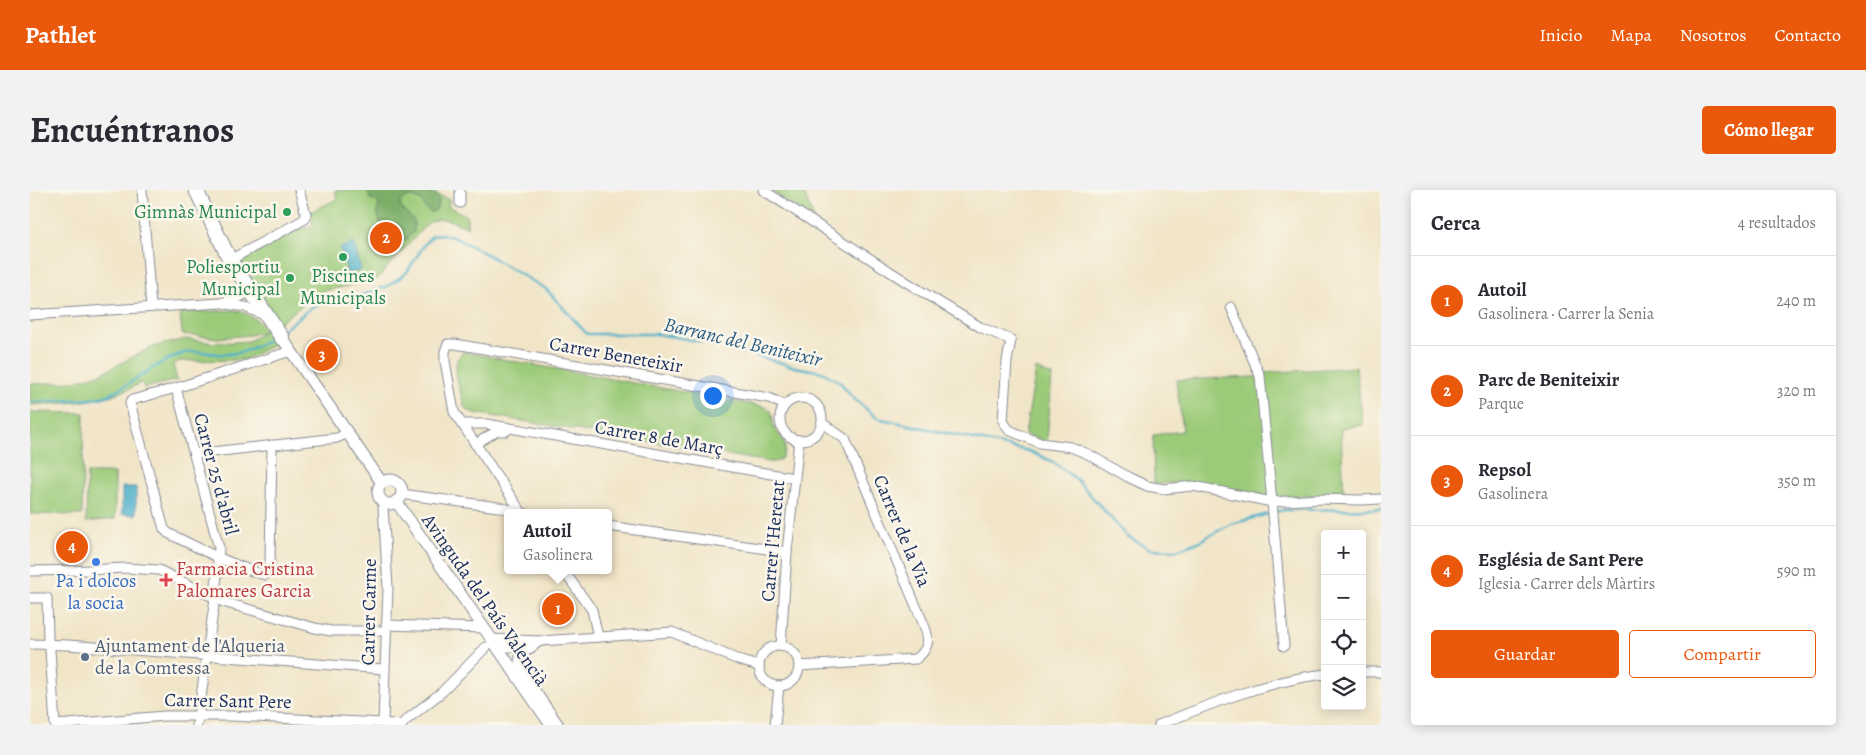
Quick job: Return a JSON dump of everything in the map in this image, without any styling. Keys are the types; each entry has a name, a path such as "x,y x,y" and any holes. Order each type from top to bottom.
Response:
{"highway":[{"path":"196,190 230,260 282,338"}],"main road":[{"path":"282,338 382,483"},
{"path":"388,480 394,481 400,487 394,499 378,493 382,483 388,480"},
{"name":"Avinguda del País Valencià","path":"394,499 484,628 491,645 548,723"}],"street":[{"path":"142,190 151,307"},
{"path":"230,260 305,219 306,214 299,190"},
{"path":"460,190 460,203"},
{"path":"763,190 980,327 1011,340 1007,361 1003,422 1006,428 1012,432 1040,443 1071,447 1088,454 1147,486 1164,489 1193,486 1272,505 1319,499 1381,499"},
{"path":"30,315 221,303 253,295"},
{"path":"239,306 248,304 253,295"},
{"path":"221,303 239,306 268,319"},
{"path":"1230,307 1260,376 1284,646"},
{"name":"Carrer Beneteixir","path":"461,424 454,412 451,401 445,351 448,344 769,398 784,405"},
{"path":"272,445 270,570 265,575 244,569 219,558 168,533 164,529 130,403 132,400 291,351"},
{"name":"Carrer 25 d'abril","path":"176,388 219,548 215,598 198,721"},
{"path":"794,398 807,398 817,405 822,422 820,428 811,437 799,440 787,435 780,424 779,417 784,405 794,398"},
{"name":"Carrer de la Via","path":"799,666 916,659 922,654 928,644 924,625 845,439 822,422"},
{"path":"461,424 520,509"},
{"name":"Carrer 8 de Març","path":"461,424 487,424 794,478"},
{"name":"Carrer 8 de Març","path":"475,444 497,431 518,430"},
{"path":"194,454 337,438 348,433"},
{"name":"Carrer l'Heretat","path":"781,646 787,552 799,440"},
{"path":"394,499 498,506 510,509"},
{"name":"Carrer Carme","path":"382,723 387,569 382,506 394,499"},
{"path":"612,527 787,552"},
{"path":"30,571 154,569 167,572 230,605 322,630 484,628"},
{"path":"566,574 592,610 598,637"},
{"path":"32,598 47,598 56,725"},
{"path":"400,725 442,692 491,645 514,647 541,641 672,632 741,661 759,666"},
{"name":"Avinguda del País Valencià","path":"541,641 520,656 519,663 522,672 559,725"},
{"path":"30,644 384,669"},
{"path":"781,646 794,653 799,666 795,678 785,685 779,686 764,680 759,666 763,653 769,648 781,646"},
{"path":"1366,672 1381,672"},
{"path":"1159,725 1197,709 1253,690 1297,677 1321,674"},
{"path":"775,725 779,686"},
{"name":"Carrer Sant Pere","path":"56,725 153,716 198,721 382,723 400,725"}],"green space":[{"path":"335,190 428,190 450,200 448,206 467,216 467,227 442,219 432,221 427,224 376,280 324,291 279,323 239,261 275,239 313,226 310,212 337,199"},
{"path":"367,190 423,190 438,197 439,202 436,210 431,212 425,208 422,201 413,197 406,197 400,206 414,221 414,232 407,239 395,242 380,222 377,212 379,204 375,200 370,199"},
{"path":"769,190 803,190 814,219"},
{"path":"234,310 254,318 269,331 277,343 244,360 180,361 173,365 177,380 144,388 142,382 116,394 88,401 30,405 30,384 69,382 86,378 102,373 152,347 185,339 217,343 249,341 265,331 250,335 218,338 182,334 180,313"},
{"path":"463,352 766,407 771,411 775,429 782,438 785,451 780,459 770,462 474,413 467,410 464,406 457,377 456,363"},
{"path":"1356,367 1363,425 1341,428 1344,496 1266,496 1186,483 1154,484 1153,435 1183,431 1176,380 1255,377 1263,373"},
{"path":"1036,369 1052,376 1047,442 1025,434"},
{"path":"30,412 84,413 82,515 30,514"},
{"path":"87,473 115,473 115,519 86,522"}],"water":[{"path":"354,243 361,270 348,274 340,248"},
{"path":"122,487 136,487 136,515 122,514"}],"waterway":[{"name":"Barranc del Beniteixir","path":"282,331 312,307 336,299 357,297 390,285 407,272 426,242 432,236 441,234 453,237 481,251 546,289 587,334 656,334 720,345 795,367 822,372 840,382 853,398 877,418 1029,451 1053,462 1076,479 1128,537 1150,549 1176,550 1196,543 1231,524 1283,510 1381,509"},
{"name":"Barranc del Beniteixir","path":"30,402 100,398 164,362 184,353 233,354 255,347 275,335"}],"place":[{"name":"Gimnàs Municipal","path":"287,212"},
{"name":"Parc de Beniteixir","path":"386,238"},
{"name":"Piscines Municipals","path":"343,257"},
{"name":"Poliesportiu Municipal","path":"290,278"},
{"name":"Repsol","path":"322,355"},
{"name":"Església de Sant Pere","path":"72,547"},
{"name":"Pa i dolcos la socia","path":"96,562"},
{"name":"Farmacia Cristina Palomares Garcia","path":"166,580"},
{"name":"Autoil","path":"558,609"},
{"name":"Ajuntament de l'Alqueria de la Comtessa","path":"85,657"}]}
